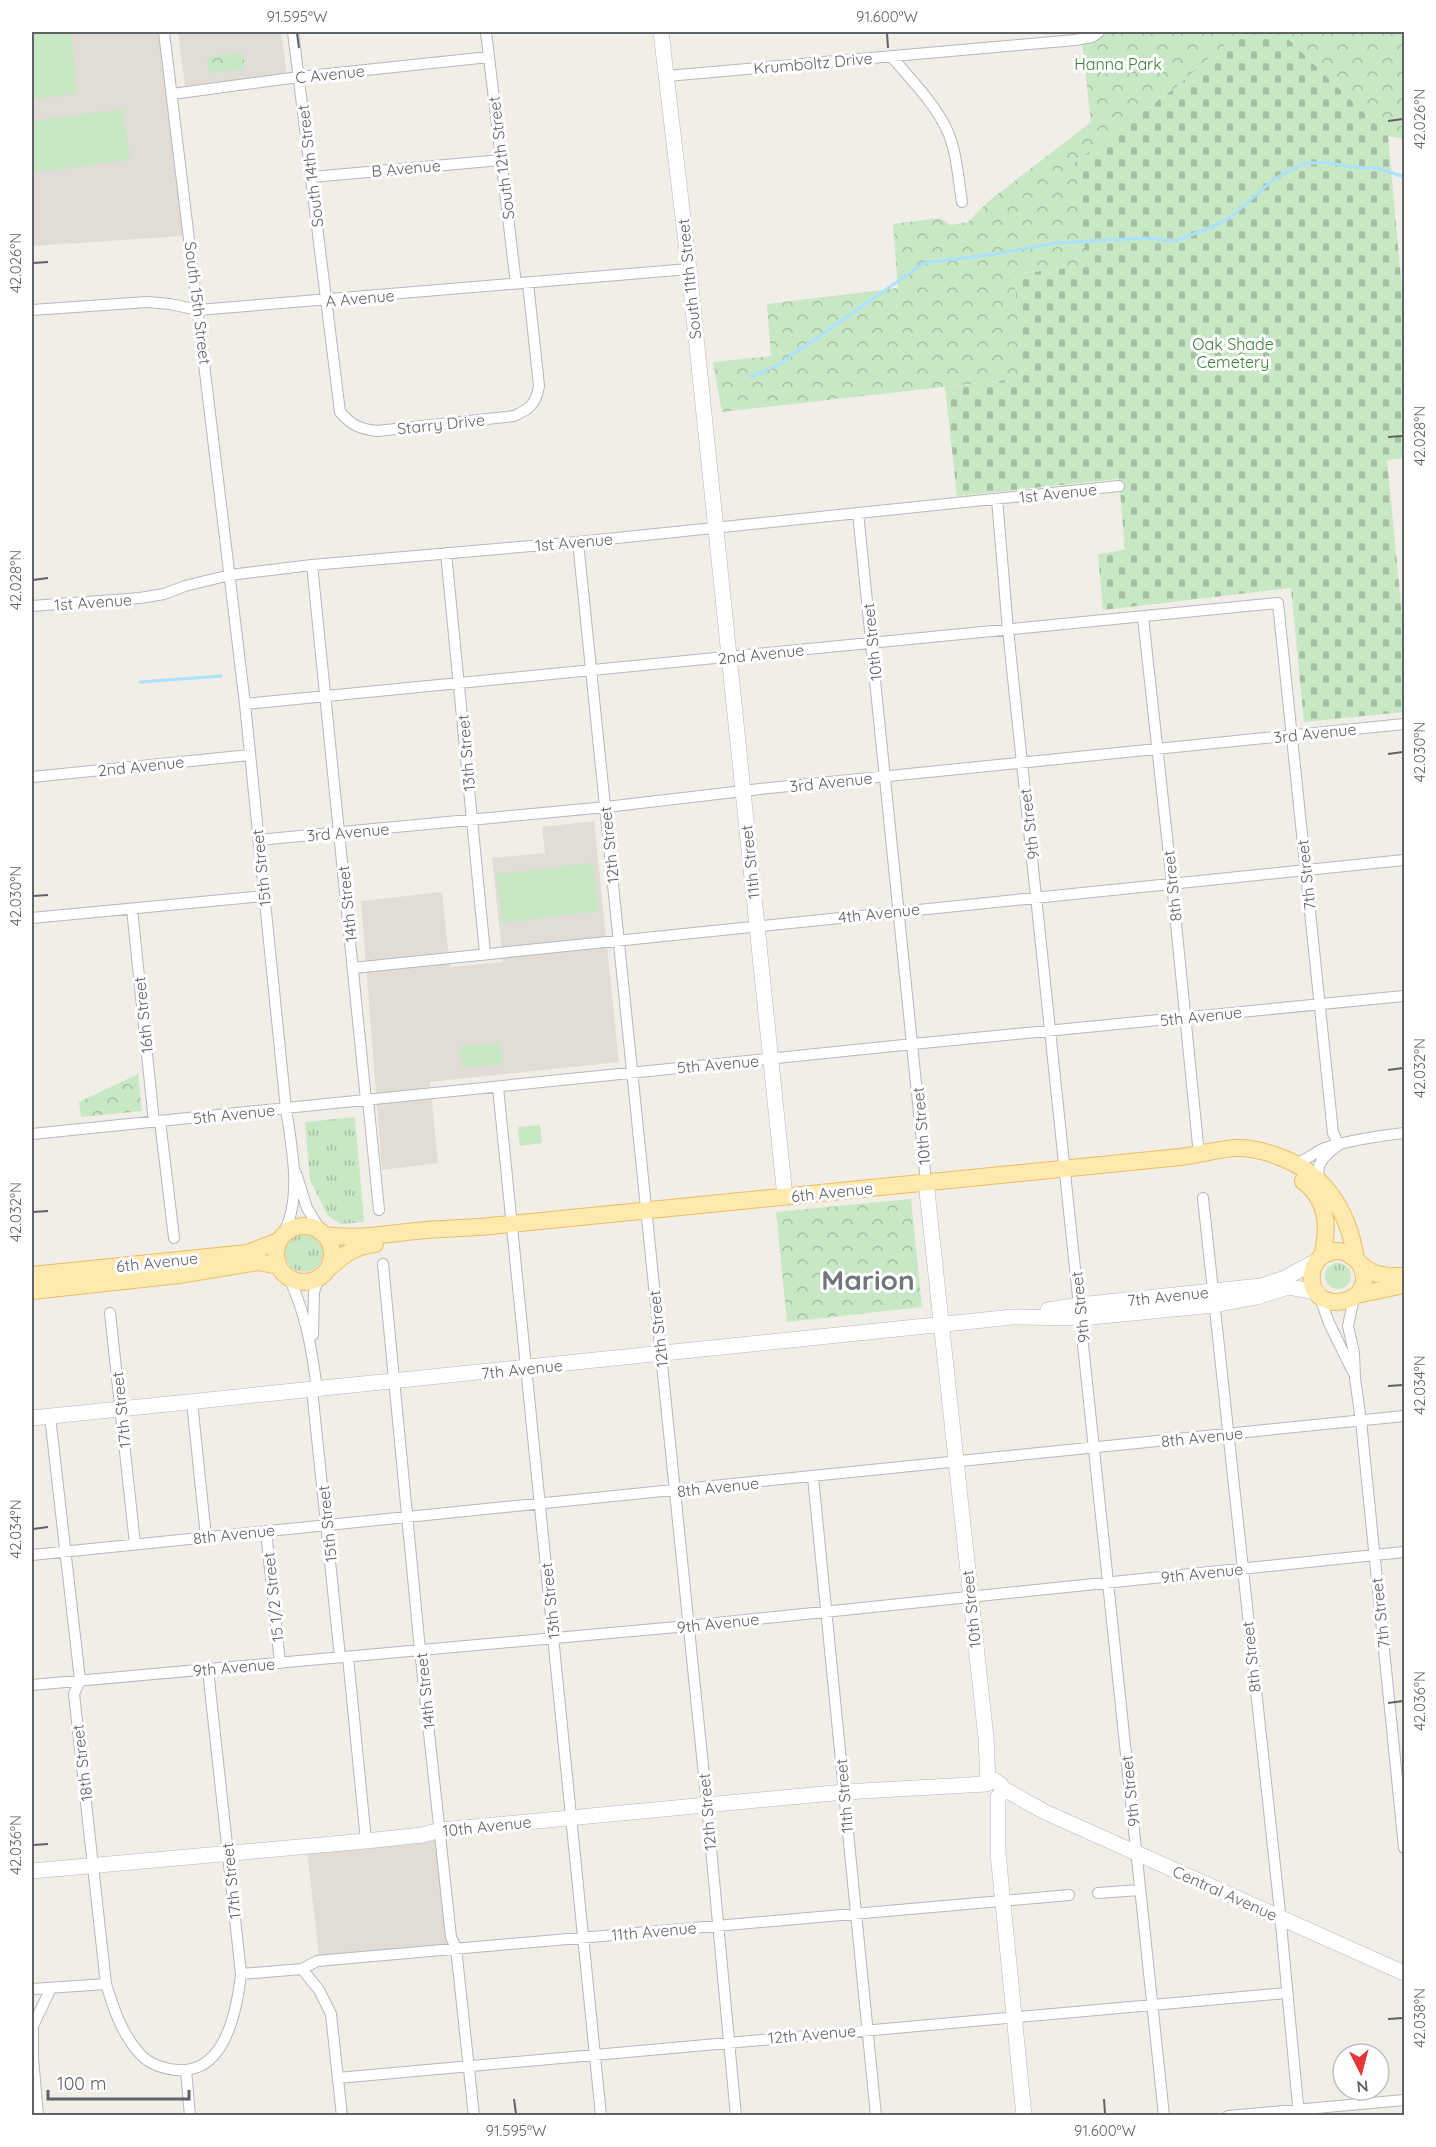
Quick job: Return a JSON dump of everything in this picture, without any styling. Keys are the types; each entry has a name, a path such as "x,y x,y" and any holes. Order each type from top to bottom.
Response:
{"main road":[{"name":"6th Avenue","path":"323,1234 346,1238 465,1229 1199,1155 1239,1148 1270,1154 1295,1163"},
{"name":"6th Avenue","path":"1199,1155 1250,1159 1270,1164 1301,1180 1317,1193 1324,1210 1326,1234 1320,1258"},
{"path":"1295,1163 1320,1180 1339,1207 1350,1232 1364,1278 1355,1296"},
{"path":"308,1226 323,1234 331,1247 332,1254 328,1267 322,1274 301,1282 284,1272 276,1249 281,1239 290,1230 308,1226"},
{"name":"6th Avenue","path":"322,1274 341,1256 360,1246 465,1229"},
{"name":"6th Avenue","path":"32,1275 247,1253 281,1239"},
{"path":"1343,1251 1404,1279 1338,1302 1326,1300 1318,1294 1312,1279 1313,1269 1320,1258 1343,1251"},
{"name":"6th Avenue","path":"32,1291 179,1275 259,1262 284,1272"}],"street":[{"name":"South 15th Street","path":"164,32 230,576"},
{"name":"South 14th Street","path":"293,32 326,300"},
{"name":"South 12th Street","path":"486,32 516,284"},
{"name":"South 11th Street","path":"661,32 714,527"},
{"name":"Krumboltz Drive","path":"667,76 1076,40 1092,37 1100,32"},
{"path":"891,56 929,101 947,129 954,151 962,202"},
{"name":"C Avenue","path":"172,94 489,57"},
{"name":"B Avenue","path":"312,177 501,160"},
{"name":"A Avenue","path":"32,310 147,302 198,310 688,269"},
{"name":"Starry Drive","path":"326,300 340,412 349,423 361,429 376,431 514,416 529,410 537,400 539,386 528,283"},
{"name":"1st Avenue","path":"32,606 140,598 164,594 185,586 230,576 312,565 578,542 1119,486"},
{"name":"9th Street","path":"997,499 1008,630 1038,897 1164,2115"},
{"name":"10th Street","path":"858,513 941,1325 993,1790 1024,2115"},
{"name":"11th Street","path":"714,527 785,1197"},
{"name":"12th Street","path":"578,542 707,1805 736,2115"},
{"name":"13th Street","path":"446,553 485,953"},
{"name":"14th Street","path":"312,565 379,1210"},
{"name":"15th Street","path":"230,576 293,1161 293,1210 281,1239"},
{"name":"2nd Avenue","path":"245,704 1278,603"},
{"name":"7th Street","path":"1278,603 1333,1133 1339,1145"},
{"name":"8th Street","path":"1143,617 1199,1155"},
{"name":"3rd Avenue","path":"258,840 606,807 885,776 1404,724"},
{"name":"2nd Avenue","path":"32,777 250,755"},
{"name":"4th Avenue","path":"353,968 1404,860"},
{"path":"32,918 264,896"},
{"name":"16th Street","path":"132,909 157,1122 174,1238"},
{"name":"5th Avenue","path":"32,1134 1404,996"},
{"name":"13th Street","path":"498,1087 601,2115"},
{"path":"1295,1163 1306,1160 1323,1149 1366,1137 1404,1133"},
{"path":"1320,1180 1317,1172 1318,1166 1329,1152 1339,1145"},
{"name":"15th Street","path":"293,1161 307,1208 323,1234"},
{"name":"8th Street","path":"1203,1198 1299,2112"},
{"name":"7th Avenue","path":"1213,1298 1272,1282 1320,1258"},
{"name":"14th Street","path":"383,1264 420,1651 451,1937 456,1948 474,2115"},
{"name":"15th Street","path":"284,1272 303,1308 312,1348"},
{"name":"15th Street","path":"322,1274 314,1292 312,1348 314,1390 327,1525 366,1841"},
{"name":"7th Avenue","path":"32,1418 1013,1317 1213,1298 1257,1297 1288,1287 1318,1294"},
{"name":"7th Street","path":"1318,1294 1355,1378"},
{"name":"7th Street","path":"1355,1296 1348,1326 1354,1353 1374,1555 1400,1753 1404,1848"},
{"name":"17th Street","path":"110,1313 135,1544"},
{"path":"192,1402 206,1537"},
{"name":"18th Street","path":"50,1416 80,1680 74,1694 106,1984 116,2015 128,2038 142,2056 163,2068 186,2070"},
{"name":"8th Avenue","path":"32,1555 1404,1416"},
{"name":"11th Street","path":"813,1477 876,2115"},
{"name":"15 1/2 Street","path":"266,1531 280,1663"},
{"name":"9th Avenue","path":"32,1685 688,1626 1404,1552"},
{"name":"17th Street","path":"186,2070 208,2061 222,2045 232,2024 239,1999 241,1974 208,1670"},
{"name":"10th Avenue","path":"32,1870 366,1841 422,1835 441,1830 844,1792 944,1787 993,1790"},
{"name":"Central Avenue","path":"993,1790 1404,1973"},
{"path":"1098,1893 1139,1890"},
{"name":"11th Avenue","path":"241,1974 302,1969 317,1961 1069,1895"},
{"path":"302,1969 319,1990 331,2014 342,2115"},
{"path":"32,1989 106,1984"},
{"path":"38,2115 33,2026 51,1988"},
{"name":"12th Avenue","path":"338,2078 1286,1993"},
{"path":"186,2070 190,2115"},
{"path":"1228,2115 1299,2112 1404,2100"}],"shaded area":[{"path":"32,32 158,32 183,236 32,246"},
{"path":"178,32 281,32 287,75 185,86"},
{"path":"594,821 619,1062 430,1082 438,1163 382,1170 361,901 442,892 450,967 503,962 492,858 545,853 542,827"},
{"path":"436,1840 447,1945 319,1955 307,1852"}],"green space":[{"path":"32,32 71,32 77,94 32,99"},
{"name":"Hanna Park","path":"1081,32 1239,32 1176,87 1075,162 1087,266 1014,274 1022,378 722,412 713,362 771,356 767,304 898,288 893,224 940,218 951,225 968,222 990,200 1091,122"},
{"name":"Oak Shade Cemetery","path":"1239,32 1281,32 1388,136 1404,312 1404,458 1387,460 1404,635 1404,712 1304,722 1291,588 1103,610 1098,554 1125,550 1119,479 957,496 945,387 1022,378 1014,274 1086,266 1075,162 1176,87"},
{"path":"1281,32 1404,32 1404,139 1388,136"},
{"path":"243,53 245,69 209,73 207,57"},
{"path":"123,109 130,160 32,173 32,121"},
{"path":"593,863 599,911 502,923 496,874"},
{"path":"500,1042 503,1064 462,1068 460,1046"},
{"path":"138,1074 142,1111 81,1117 79,1102"},
{"path":"355,1117 364,1222 341,1224 328,1216 310,1180 305,1122"},
{"path":"540,1125 542,1143 520,1146 518,1127"},
{"path":"911,1199 922,1307 787,1322 776,1212"},
{"path":"304,1234 318,1239 323,1253 318,1267 304,1272 290,1267 285,1253 290,1239"},
{"path":"1338,1263 1347,1267 1351,1276 1347,1285 1338,1289 1329,1285 1325,1276 1329,1267"}],"waterway":[{"path":"751,377 778,365 924,263 1056,243 1146,238 1176,241 1231,217 1274,179 1303,164 1325,162 1350,167 1378,168 1404,177"},
{"path":"140,682 221,676"}],"district":[{"name":"Marion","path":"868,1279"}]}
